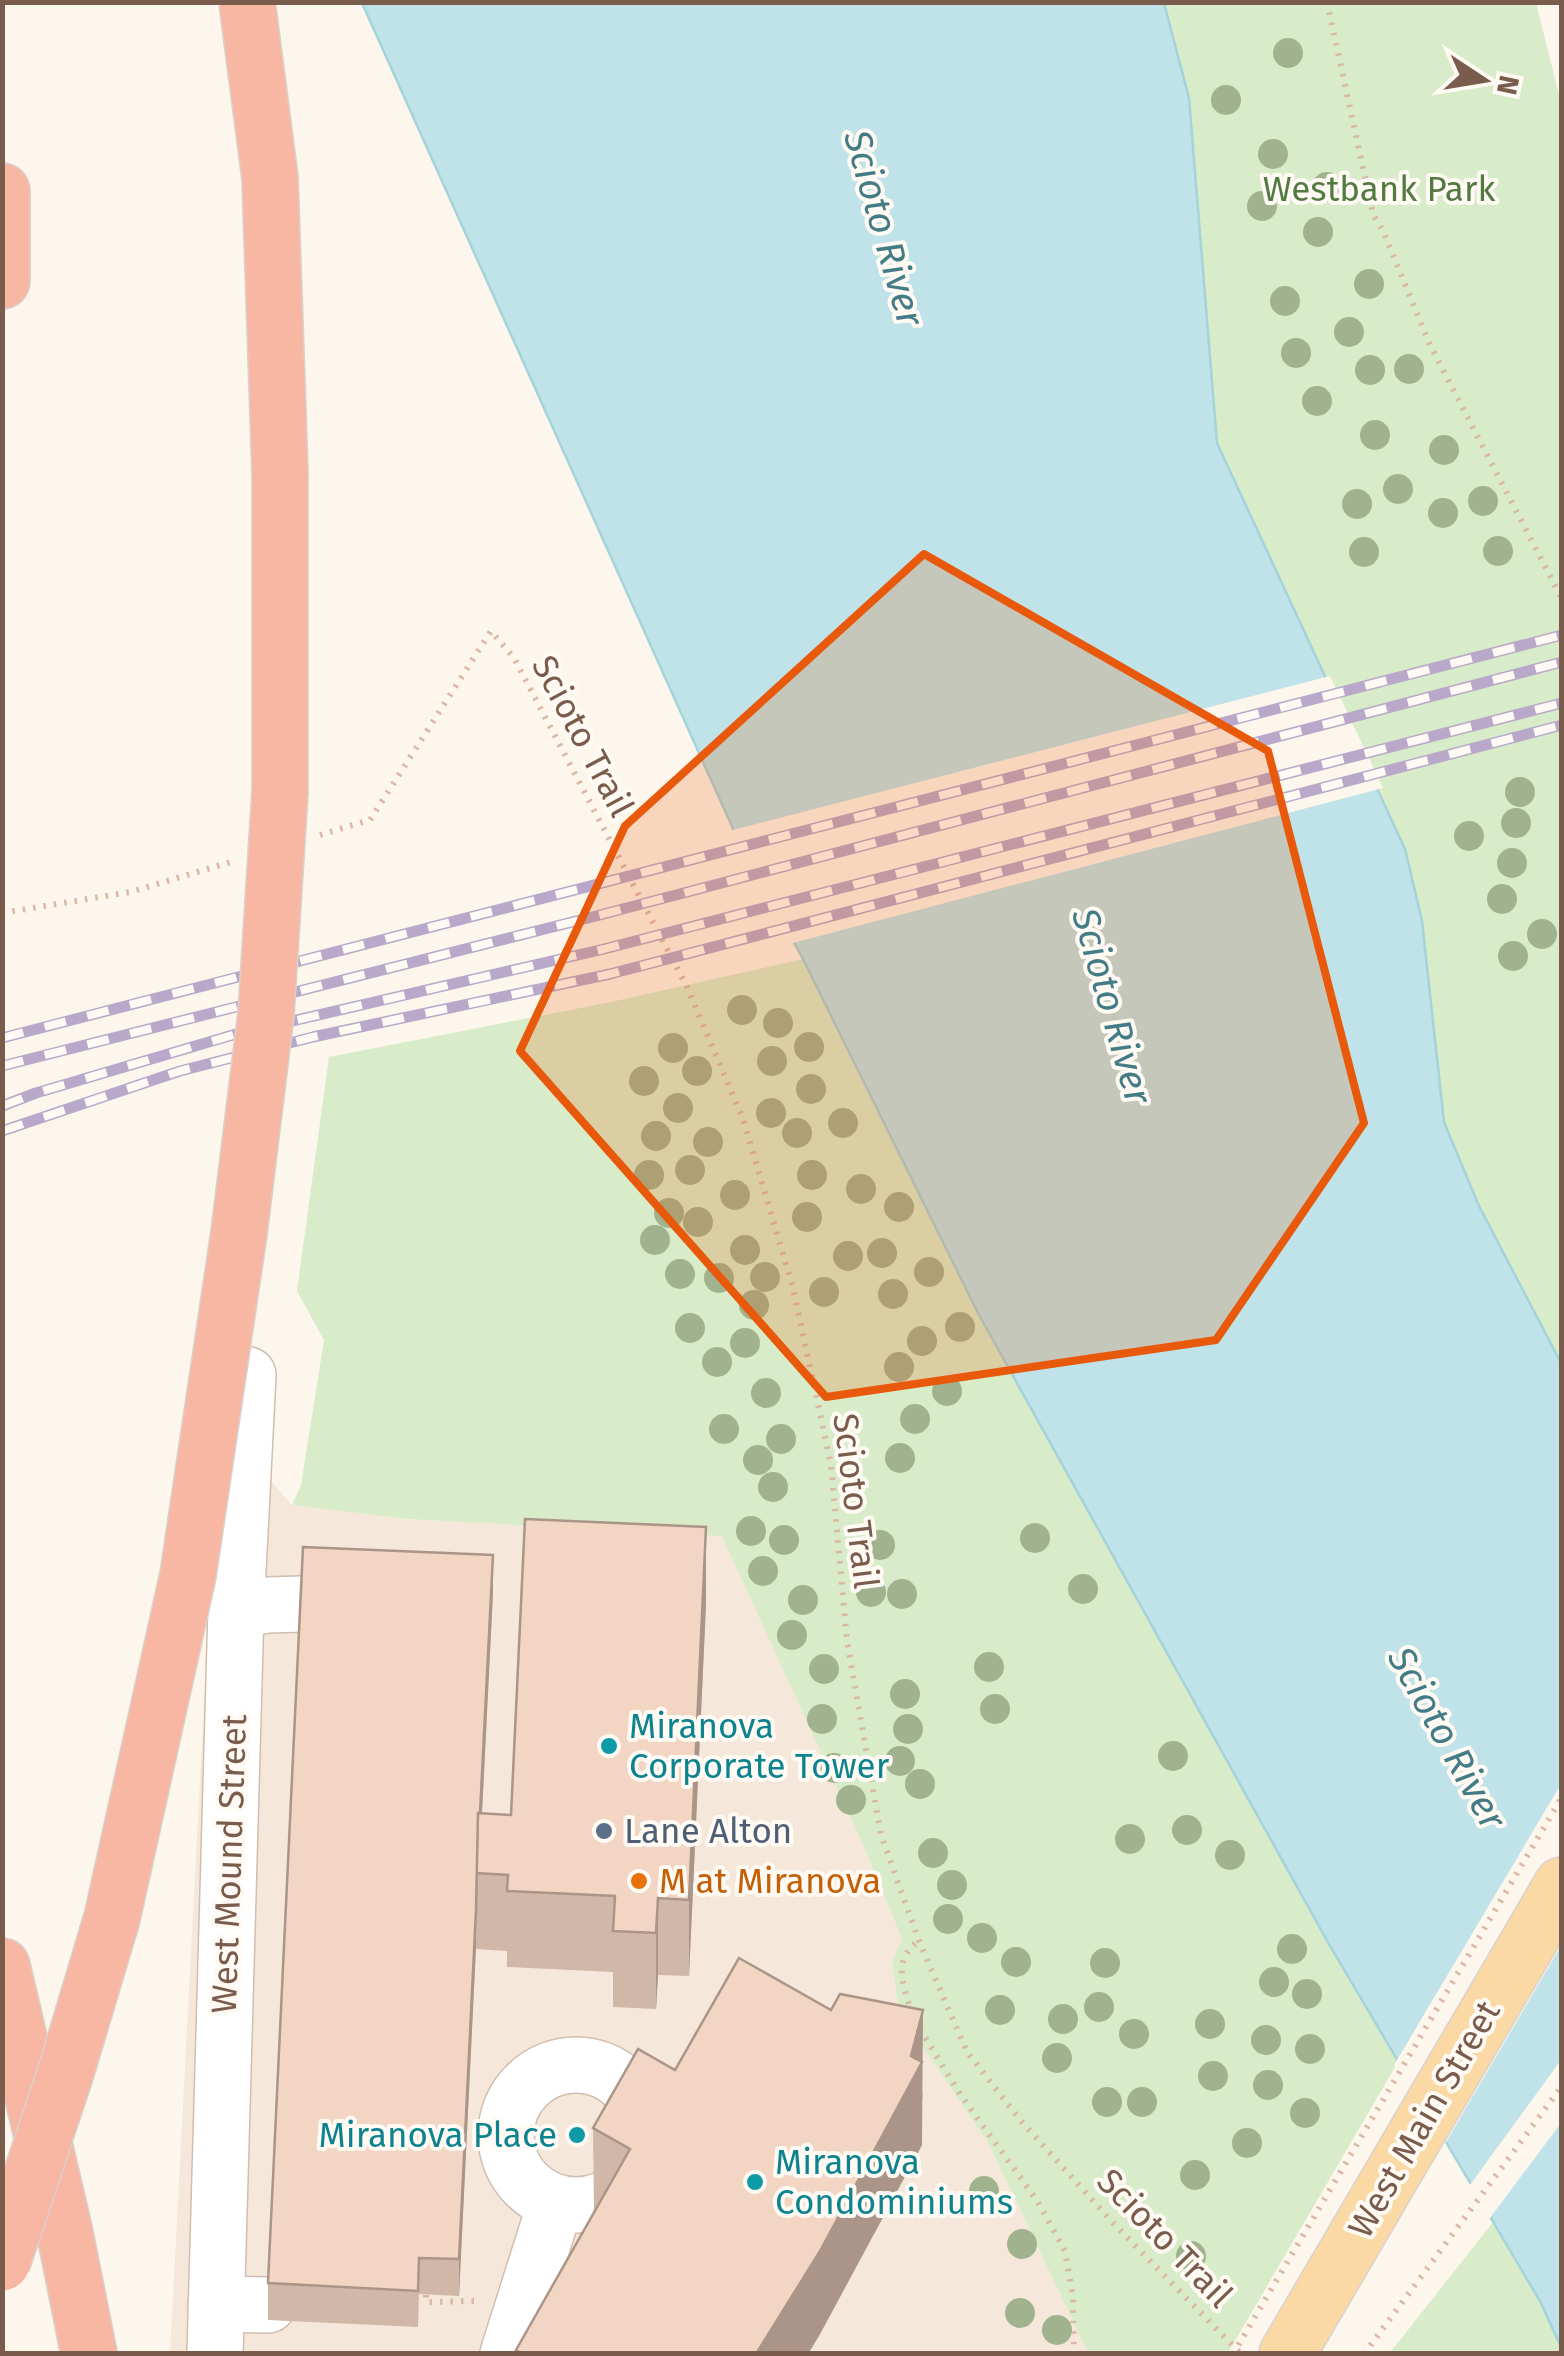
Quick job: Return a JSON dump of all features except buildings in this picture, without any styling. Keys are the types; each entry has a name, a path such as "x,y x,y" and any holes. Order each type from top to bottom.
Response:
{"highway":[{"path":"2,2264 65,2076 112,1918 188,1575 240,1233 266,1014 280,792 280,473 270,178 246,2"},
{"path":"2,192 2,281"},
{"path":"2,1966 89,2354"}],"main road":[{"name":"West Main Street","path":"1288,2354 1562,1885"}],"street":[{"name":"West Mound Street","path":"233,2321 236,1610 248,1375"},
{"path":"236,1610 267,1604 302,1604"},
{"path":"508,2354 556,2202"}],"path":[{"path":"1327,2 1373,214 1430,345 1562,599"},
{"name":"Scioto Trail","path":"491,631 514,658 688,987 742,1119 793,1288 832,1466 847,1641 881,1835 919,1941 968,2052 989,2080 1114,2224 1241,2354"},
{"path":"1232,2354 1562,1797"},
{"path":"919,1941 907,1949 900,1973 914,2020 960,2094 1038,2202 1065,2251 1073,2297 1074,2354"},
{"path":"1364,2354 1562,2086"}],"highlighted area":[{"path":"924,554 1268,751 1364,1123 1216,1340 826,1397 520,1051 625,826"}],"shaded area":[{"path":"216,1474 270,1480 292,1505 407,1519 722,1535 902,1939 892,1962 899,2012 989,2144 1088,2353 170,2354"}],"green space":[{"name":"Westbank Park","path":"1164,3 1536,3 1562,107 1561,1363 1479,1206 1444,1122 1422,921 1405,849 1217,443 1189,98"},
{"path":"803,959 978,1313 1398,2062 1228,2353 1088,2353 989,2144 899,2012 892,1962 902,1939 722,1536 407,1519 292,1505 301,1485 324,1340 297,1291 329,1057 611,1002"},
{"path":"1493,2222 1540,2301 1562,2347 1561,2354 1389,2354"}],"water":[{"name":"Scioto River","path":"362,3 1164,3 1189,98 1217,443 1405,849 1422,921 1444,1122 1479,1206 1561,1363 1561,2347 1540,2301 1330,1946 978,1313 803,959 739,842"}],"pier":[{"path":"1330,676 1383,788 789,944 729,831"},
{"path":"1561,1784 1561,1946 1443,2147 1394,2065"},
{"path":"1561,2060 1561,2123 1487,2222 1467,2189"}],"railway":[{"path":"2,1038 1562,635"},
{"path":"2,1066 596,916 1562,662"},
{"path":"2,1106 236,1034 604,949 1562,703"},
{"path":"2,1131 180,1071 313,1037 610,974 1562,725"}],"place":[{"name":"Miranova Corporate Tower","path":"609,1746"},
{"name":"Lane Alton","path":"604,1831"},
{"name":"M at Miranova","path":"639,1881"},
{"name":"Miranova Place","path":"577,2135"},
{"name":"Miranova Condominiums","path":"755,2182"}]}
